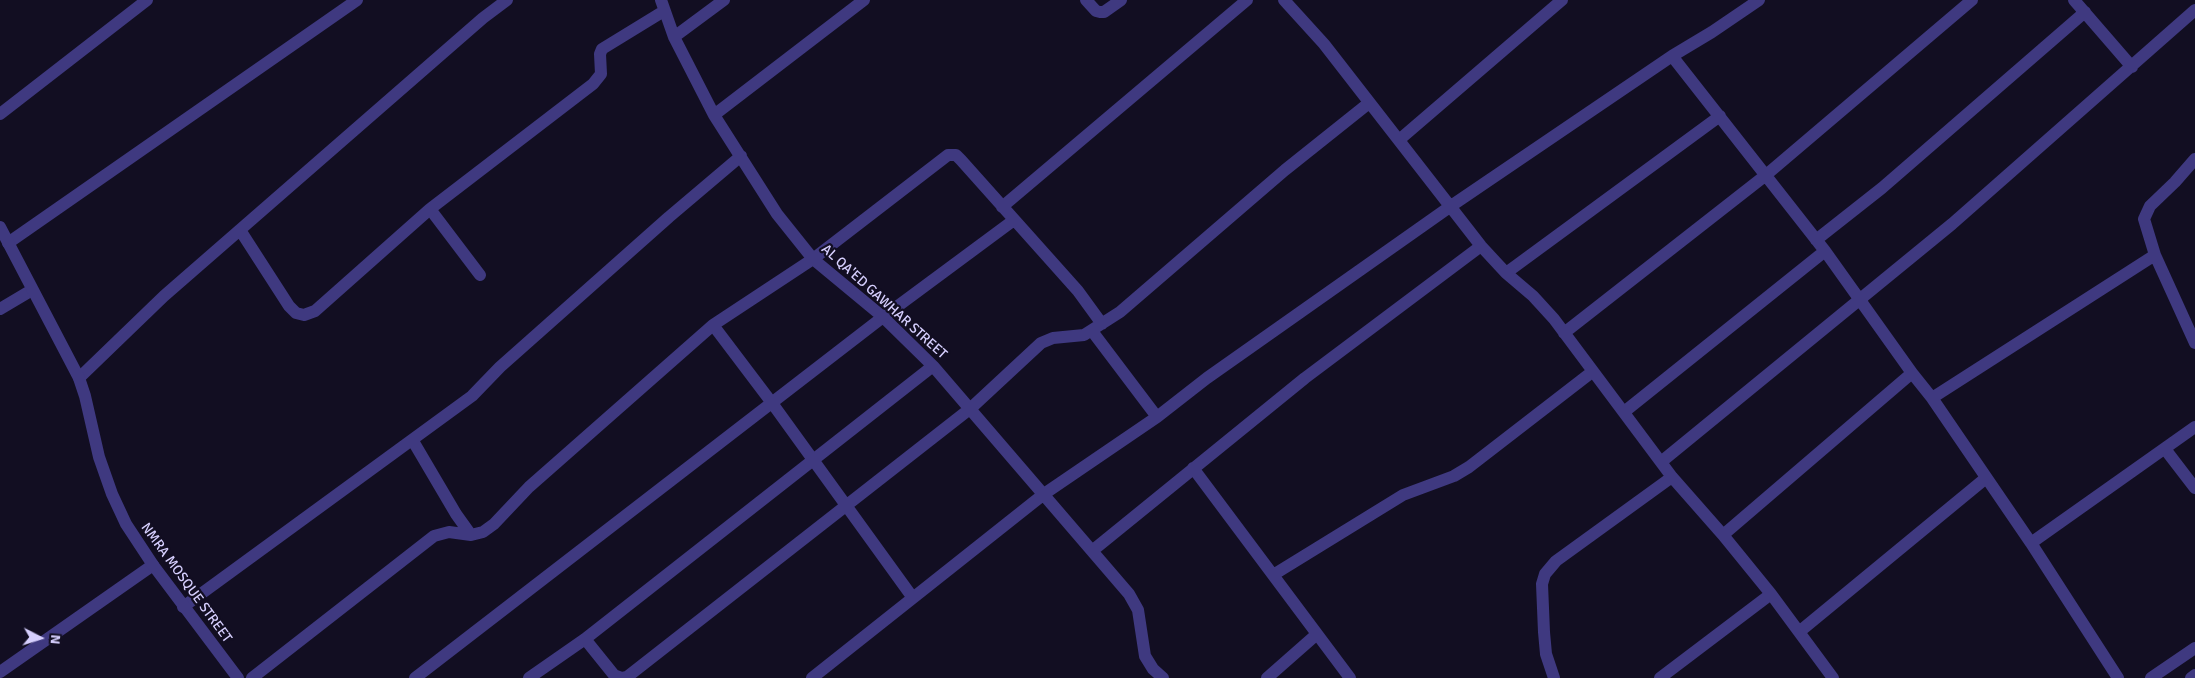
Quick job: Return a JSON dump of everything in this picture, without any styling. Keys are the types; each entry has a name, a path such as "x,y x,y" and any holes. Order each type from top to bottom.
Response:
{"street":[{"path":"0,114 147,0"},
{"path":"79,378 164,296 483,18 507,0"},
{"path":"674,37 724,0"},
{"path":"714,115 864,0"},
{"path":"1086,0 1096,11 1100,12 1104,12 1121,0"},
{"path":"1002,206 1247,0"},
{"path":"1284,0 1324,44 1481,246 1506,273 1533,296 1564,333 1672,477 1723,535 1833,678"},
{"path":"1399,140 1562,0"},
{"path":"812,678 1044,494 1157,417 1231,362 1451,206 1672,56 1759,0"},
{"path":"1564,333 1766,175 1972,0"},
{"path":"2074,0 2132,67"},
{"path":"8,243 351,2"},
{"path":"240,230 289,306 296,313 304,315 315,311 430,209 593,84 601,74 600,54 602,49 662,6"},
{"name":"AL QA'ED GAWHAR STREET","path":"662,6 674,37 714,115 777,214 813,259 883,317 933,366 971,408 1135,602 1145,656 1153,669 1163,678"},
{"path":"1661,462 1952,224 2195,10"},
{"path":"1816,240 1882,188 2084,12"},
{"path":"1672,56 1825,251 1932,398 2031,543 2118,678"},
{"path":"585,639 614,675 622,678 627,677 971,408 1042,343 1053,338 1084,335 1120,312 1285,170 1369,103"},
{"path":"1506,273 1720,116"},
{"path":"252,678 434,536 449,532 471,535 483,532 494,524 529,487 713,325 813,259 952,154 962,160 1078,291 1097,327 1157,417"},
{"path":"183,607 413,441 472,396 500,367 669,216 741,156"},
{"path":"2195,159 2145,213 2145,226 2156,255 2195,343"},
{"path":"430,209 480,275"},
{"path":"415,678 883,317 1014,220"},
{"name":"NMRA MOSQUE STREET","path":"0,227 79,378 99,457 112,494 126,524 183,607 238,678"},
{"path":"1092,551 1305,378 1481,246"},
{"path":"1624,412 1825,251"},
{"path":"1932,398 2156,255"},
{"path":"0,309 32,290"},
{"path":"713,325 847,505 913,598"},
{"path":"529,678 585,639 933,366"},
{"path":"1272,575 1396,499 1462,472 1592,372"},
{"path":"1723,535 1912,373"},
{"path":"2031,543 2195,427"},
{"path":"413,441 456,514 471,535"},
{"path":"2165,449 2195,488"},
{"path":"1193,468 1350,678"},
{"path":"1554,678 1546,654 1544,632 1542,584 1546,574 1556,560 1672,477"},
{"path":"1799,632 1986,478"},
{"path":"0,672 153,565"},
{"path":"1660,678 1770,594"},
{"path":"1267,678 1316,634"},
{"path":"2151,678 2195,648"},
{"path":"2191,678 2195,675"}]}
